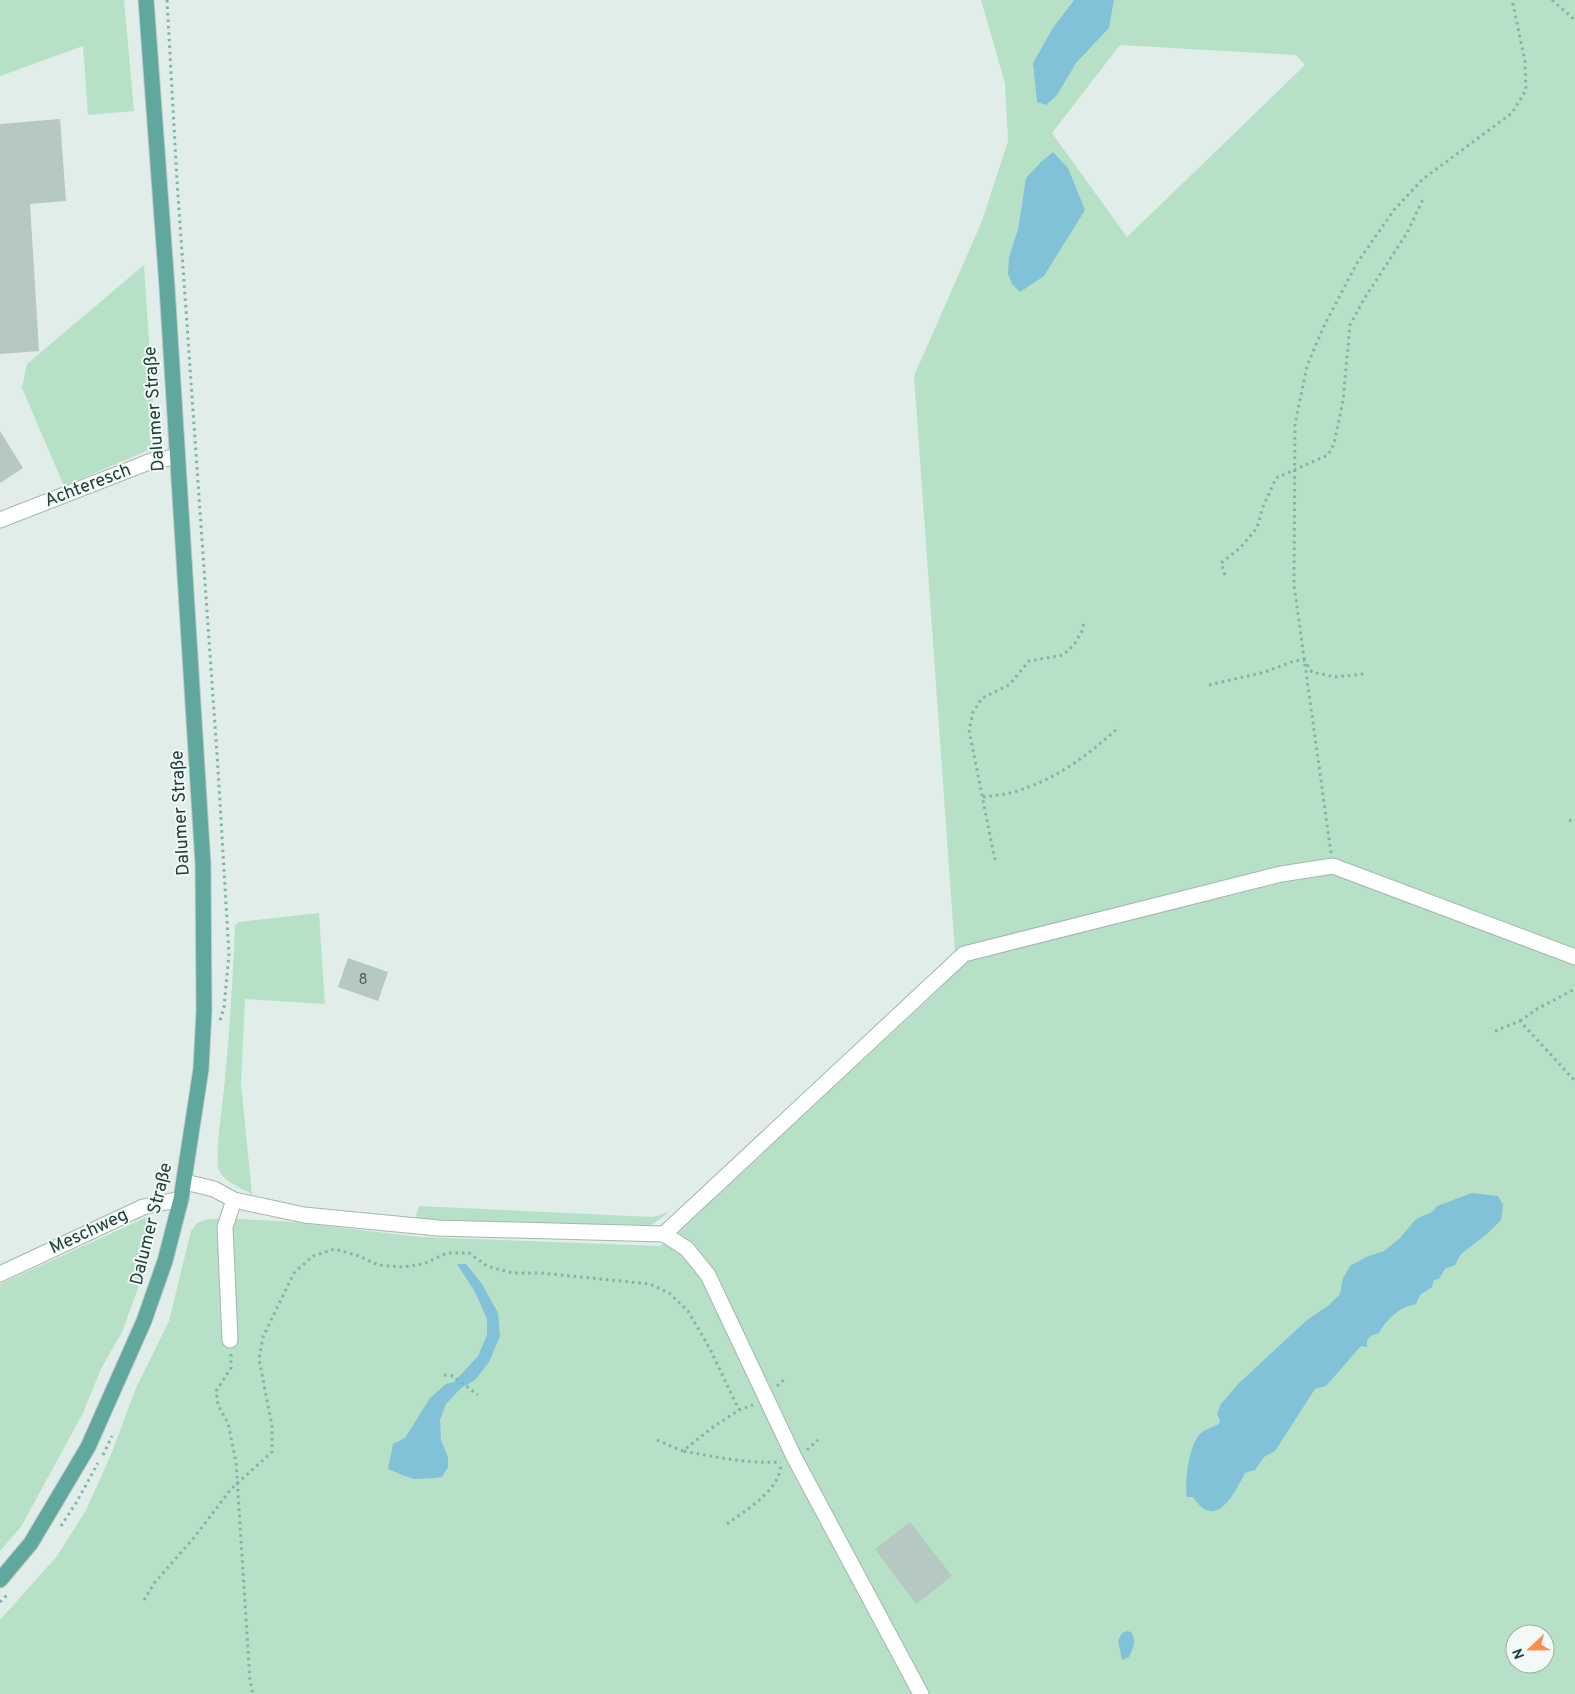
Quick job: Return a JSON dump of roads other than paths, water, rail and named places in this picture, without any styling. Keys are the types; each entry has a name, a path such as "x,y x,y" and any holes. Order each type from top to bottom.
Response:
{"main road":[{"name":"Dalumer Straße","path":"0,1580 31,1543 88,1447 144,1321 181,1199 201,1069 205,954 202,854 146,0"}],"street":[{"name":"Achteresch","path":"0,520 154,460 177,457"},
{"path":"664,1234 964,954 1282,874 1333,866 1575,957"},
{"path":"184,1182 214,1189 234,1200 304,1215 438,1228 664,1234 687,1249 708,1275 766,1397 788,1460 921,1694"},
{"name":"Meschweg","path":"0,1274 143,1207 181,1199"},
{"path":"230,1340 225,1227 234,1200"}],"water":[{"path":"1074,0 1114,0 1109,28 1076,63 1057,95 1046,105 1037,102 1033,63 1052,29"},
{"path":"1053,152 1068,168 1085,210 1044,276 1020,292 1012,284 1008,274 1009,257 1018,229 1026,178"},
{"path":"1472,1193 1498,1196 1503,1205 1501,1220 1487,1234 1461,1254 1455,1265 1445,1269 1439,1279 1434,1280 1432,1287 1420,1295 1416,1304 1399,1311 1390,1318 1379,1333 1371,1336 1367,1340 1367,1347 1361,1346 1326,1386 1315,1389 1275,1451 1264,1457 1255,1470 1245,1473 1224,1506 1217,1510 1209,1511 1201,1507 1193,1497 1187,1497 1187,1473 1193,1446 1201,1433 1219,1424 1220,1420 1217,1414 1221,1404 1238,1384 1307,1320 1329,1305 1340,1294 1343,1278 1350,1266 1366,1257 1384,1251 1400,1238 1416,1219 1432,1212 1437,1206"},
{"path":"457,1264 466,1264 482,1284 498,1313 500,1336 489,1362 475,1380 461,1388 446,1404 440,1420 441,1440 448,1457 448,1467 442,1477 414,1479 388,1469 393,1444 405,1438 430,1398 446,1384 454,1382 478,1356 487,1335 487,1319 475,1292"},
{"path":"1127,1631 1133,1635 1134,1645 1129,1657 1122,1660 1118,1641 1122,1633"}]}
